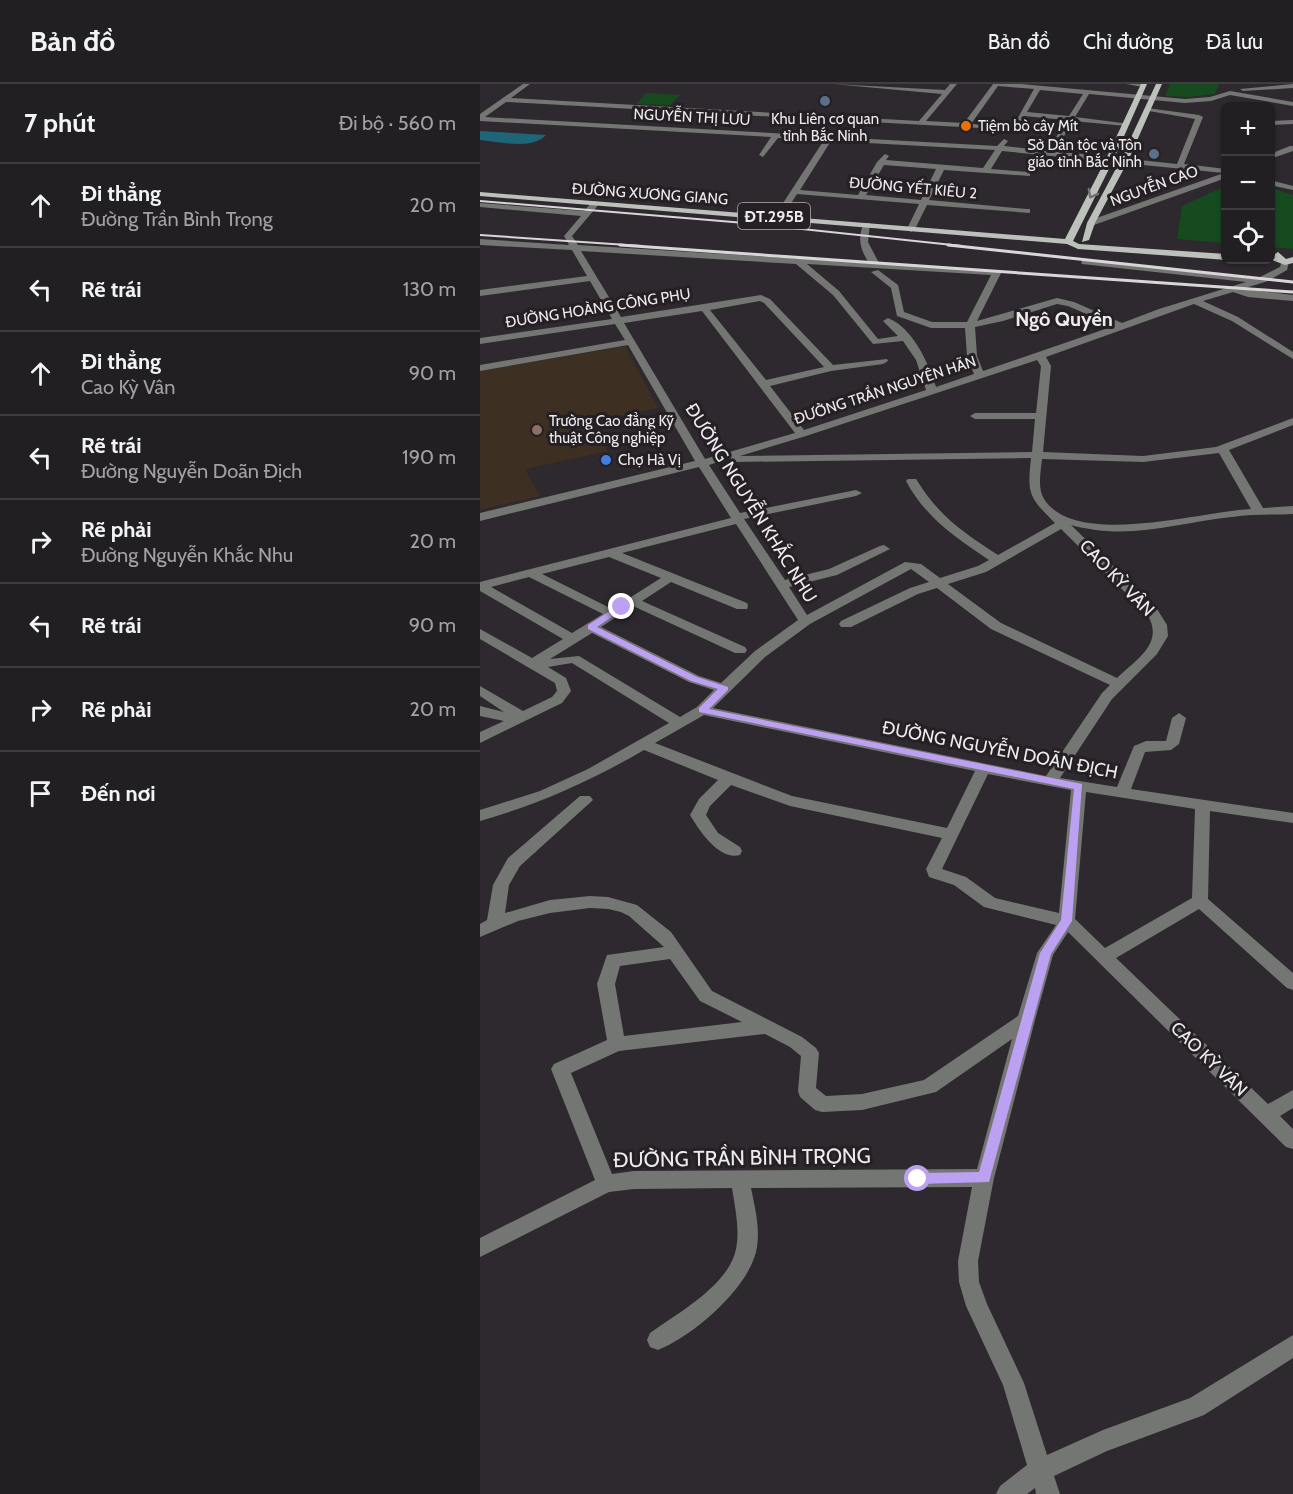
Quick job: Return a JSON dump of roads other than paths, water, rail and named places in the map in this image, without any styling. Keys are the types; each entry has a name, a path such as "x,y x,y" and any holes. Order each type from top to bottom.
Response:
{"main road":[{"path":"1085,242 1091,223 1124,161 1159,84"},
{"path":"1070,241 1143,85"},
{"name":"ĐƯỜNG XƯƠNG GIANG","path":"480,194 1070,241"},
{"path":"1082,212 1096,213"},
{"name":"ĐT.295B","path":"1070,241 1073,245 1085,242 1221,251"},
{"name":"ĐT.295B","path":"1085,242 1221,256"}],"street":[{"path":"480,118 527,84"},
{"path":"836,84 947,92"},
{"path":"921,123 954,84"},
{"path":"966,126 998,84 1138,97 1199,100 1232,89 1293,88"},
{"path":"1129,84 1143,85"},
{"path":"987,170 1038,87"},
{"path":"1283,90 1293,88"},
{"path":"1232,89 1293,104"},
{"path":"1050,153 1087,92"},
{"path":"504,100 644,118 842,119 1013,128"},
{"path":"1147,110 1199,117 1180,166"},
{"path":"1023,114 1126,124"},
{"name":"NGUYỄN THỊ LƯU","path":"480,118 644,118 776,136 999,148 1221,172"},
{"path":"778,217 797,192 842,119"},
{"path":"1275,123 1293,122"},
{"path":"764,155 776,136"},
{"path":"861,197 892,142"},
{"path":"1273,156 1293,148"},
{"path":"881,162 1027,174"},
{"path":"911,229 940,167"},
{"name":"NGUYỄN CAO","path":"1091,223 1221,175"},
{"path":"1275,183 1293,188"},
{"name":"ĐƯỜNG YẾT KIÊU 2","path":"797,192 1027,211"},
{"path":"575,247 568,236 596,202"},
{"path":"480,205 586,214"},
{"path":"867,225 862,239 867,253 876,270 895,287 900,314 931,324 970,325 1000,319 1056,302 1071,304 1123,327"},
{"path":"480,242 798,261 876,270 997,273 970,325 972,356 979,375"},
{"name":"ĐƯỜNG NGUYỄN KHẮC NHU","path":"480,816 545,795 593,773 702,710 760,654 805,621 737,518 708,462 631,342 575,247"},
{"name":"ĐƯỜNG TRẦN NGUYÊN HÃN","path":"480,517 708,462 802,434 1258,281 1284,268 1287,259"},
{"path":"798,261 836,293 876,342 907,337"},
{"path":"1085,262 1258,281"},
{"path":"480,293 593,278"},
{"path":"1233,289 1248,294 1293,298"},
{"path":"704,308 761,298 767,301 831,368"},
{"path":"1195,301 1234,319 1293,356"},
{"name":"ĐƯỜNG HOÀNG CÔNG PHỤ","path":"480,341 704,308 802,434"},
{"path":"888,321 907,337 919,354 932,391"},
{"path":"480,368 631,342"},
{"name":"CAO KỲ VÂN","path":"1038,356 1043,359 1046,366 1034,485 1040,500 1152,612 1160,625 1161,636 1152,651 1118,684 1090,719 1050,782"},
{"path":"763,384 831,368 883,361"},
{"path":"975,416 1041,416"},
{"path":"708,462 1037,455 1143,459 1222,448 1293,420"},
{"path":"1222,448 1258,510"},
{"path":"912,481 916,492 952,529 997,560"},
{"path":"480,586 737,518 856,493"},
{"path":"846,624 894,600 964,575 997,560 1060,520 1092,527 1135,529 1258,510 1293,510"},
{"path":"781,585 833,572 884,549"},
{"path":"610,553 742,606"},
{"path":"805,621 909,565 917,567 996,626 1118,684"},
{"path":"531,573 612,614"},
{"path":"536,664 670,577"},
{"path":"480,586 572,639"},
{"path":"632,601 740,650"},
{"path":"591,627 694,679 724,688"},
{"path":"480,633 536,664 561,681 564,691 557,700 480,738"},
{"path":"536,664 574,659 680,723"},
{"path":"480,690 520,718"},
{"name":"ĐƯỜNG NGUYỄN DOÃN ĐỊCH","path":"702,710 1050,782 1293,818"},
{"path":"480,711 520,718"},
{"path":"1122,793 1139,749 1148,745 1164,747 1171,745 1179,718"},
{"path":"643,744 728,779 790,801 951,834"},
{"path":"984,768 934,869 935,873 960,881 990,903 1067,921"},
{"path":"728,779 704,803 698,815 712,837 734,851"},
{"path":"1048,1494 1013,1383 977,1306 969,1282 968,1262 984,1178 1026,1020 1046,953 1067,921 1079,787"},
{"path":"495,922 501,885 514,862 585,800"},
{"path":"1200,901 1203,805"},
{"path":"480,931 495,922 553,906 595,901 627,907 671,940 674,952 706,996 796,1042 810,1053 807,1092 822,1104 839,1104 895,1096 929,1087 1026,1020"},
{"path":"1105,956 1200,901"},
{"path":"1200,901 1293,983"},
{"name":"CAO KỲ VÂN","path":"1067,921 1293,1141"},
{"path":"617,1044 606,984 613,960 674,952"},
{"path":"606,1184 560,1069 617,1044 765,1027"},
{"path":"1267,1115 1293,1098"},
{"name":"ĐƯỜNG TRẦN BÌNH TRỌNG","path":"480,1248 606,1184 634,1180 984,1178"},
{"path":"658,1340 724,1290 737,1272 748,1232 740,1180"},
{"path":"1008,1494 1040,1470 1103,1441 1196,1407 1293,1346"}],"water":[{"path":"480,131 546,135 540,140 515,144 480,140"}],"railway":[{"path":"480,201 745,223 962,246"},
{"path":"480,235 642,246"},
{"path":"620,245 1293,292"},
{"path":"948,245 1293,282"}],"place":[{"name":"Khu Liên cơ quan tỉnh Bắc Ninh","path":"825,101"},
{"name":"Tiệm bò cây Mít","path":"966,126"},
{"name":"Sở Dân tộc và Tôn giáo tỉnh Bắc Ninh","path":"1154,154"},
{"name":"Trường Cao đẳng Kỹ thuật Công nghiệp","path":"537,430"},
{"name":"Chợ Hà Vị","path":"606,460"}],"district":[{"name":"Ngô Quyền","path":"1064,319"}]}
